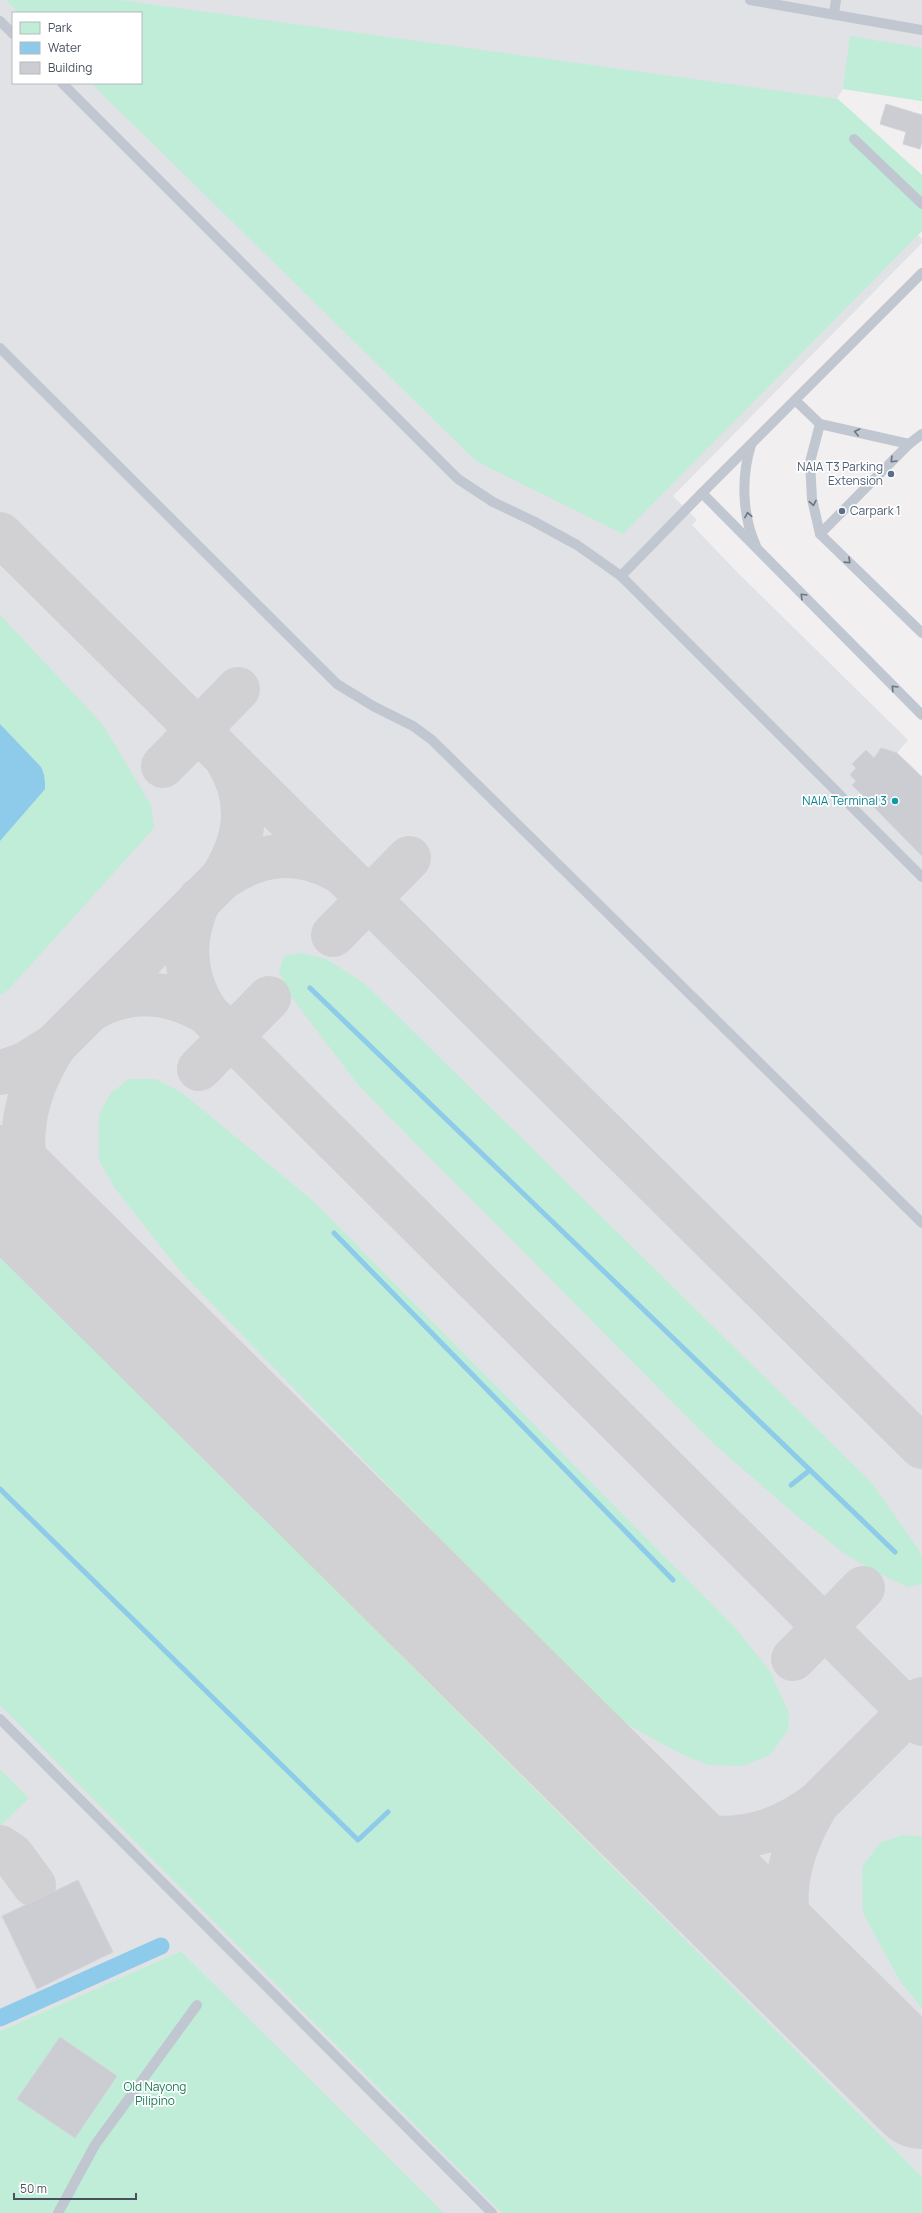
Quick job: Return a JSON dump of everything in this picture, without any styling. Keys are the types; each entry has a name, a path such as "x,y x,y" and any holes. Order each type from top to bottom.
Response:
{"lane":[{"path":"750,0 922,30"},
{"path":"834,14 836,0"},
{"path":"0,21 12,33"},
{"path":"63,84 458,479 493,502 533,521 577,545 621,576 922,877"},
{"path":"854,139 922,204"},
{"path":"621,576 752,442 922,273"},
{"path":"912,284 922,286"},
{"path":"0,348 337,684 373,706 413,726 432,740 922,1223"},
{"path":"794,400 820,424 909,444"},
{"path":"820,424 810,462 812,499 820,534 922,633"},
{"path":"820,534 909,444 922,434"},
{"path":"752,442 744,474 744,489 751,530 759,552"},
{"path":"702,493 922,715"},
{"path":"0,1719 492,2213"},
{"path":"58,2213 95,2145 197,2005"}],"shaded area":[{"path":"0,0 922,0 922,101 843,89 818,129 922,239 922,243 673,496 697,520 692,525 737,572 908,740 897,753 922,777 922,2213 442,2213 181,1951 0,2031"}],"green space":[{"path":"6,0 120,0 838,99 922,175 922,231 623,534 476,461 92,84 142,84 142,12 18,12"},
{"path":"850,36 922,48 922,101 843,89"},
{"path":"0,615 103,725 151,805 154,828 8,990 0,995"},
{"path":"302,953 326,959 364,983 872,1483 920,1552 922,1558 922,1584 908,1587 874,1571 845,1554 797,1516 714,1444 359,1086 289,994 279,971 284,956"},
{"path":"129,1079 155,1079 181,1092 312,1200 736,1629 769,1670 789,1713 788,1730 770,1755 742,1766 708,1765 679,1753 612,1716 180,1271 114,1187 99,1160 99,1114 111,1093"},
{"path":"0,1254 922,2177 922,2213 502,2213 0,1705"},
{"path":"0,1769 29,1798 0,1826"},
{"path":"903,1835 922,1837 922,2008 900,1981 863,1913 862,1867 880,1843"},
{"name":"Old Nayong Pilipino","path":"181,1951 444,2213 0,2213 0,2031"}],"water":[{"path":"0,724 41,767 44,775 45,789 0,841"}],"building":[{"path":"886,104 922,115 922,142 920,149 903,144 906,132 880,124"},
{"name":"NAIA Terminal 3","path":"881,748 897,753 922,777 922,856 852,785 856,781 850,775 856,768 852,764 866,750 874,758"},
{"path":"78,1880 113,1952 37,1989 2,1916"},
{"path":"60,2037 117,2076 75,2138 17,2099"}],"waterway":[{"path":"310,988 895,1552"},
{"path":"334,1233 673,1580"},
{"path":"791,1485 810,1470"},
{"path":"0,1489 358,1840 388,1812"},
{"path":"0,2018 161,1946"}],"taxiway":[{"path":"0,534 922,1447"},
{"path":"163,766 238,689"},
{"path":"0,1073 25,1064 55,1045 221,879 236,850 243,821 243,806 240,791 235,775 227,760"},
{"path":"221,879 250,863 279,856 293,856 308,859 339,871"},
{"path":"333,935 409,858"},
{"path":"200,899 190,928 187,957 193,985 207,1013 922,1724"},
{"path":"92,1009 121,997 150,994 179,1000 207,1013"},
{"path":"199,1069 269,998"},
{"path":"46,1223 35,1200 28,1178 24,1155 24,1133 26,1111 33,1089 42,1067 55,1045"},
{"path":"793,1659 863,1588"},
{"path":"633,1807 656,1820 679,1830 702,1836 726,1837 749,1835 772,1829 795,1818 817,1804 922,1699"},
{"path":"814,1988 802,1964 793,1940 788,1918 787,1896 789,1874 795,1851 804,1828 817,1804"},
{"path":"0,1847 12,1855 34,1885"}],"runway":[{"path":"0,1180 922,2094"}],"place":[{"name":"NAIA T3 Parking Extension","path":"891,474"},
{"name":"Carpark 1","path":"842,511"},
{"name":"NAIA Terminal 3","path":"895,801"}]}
